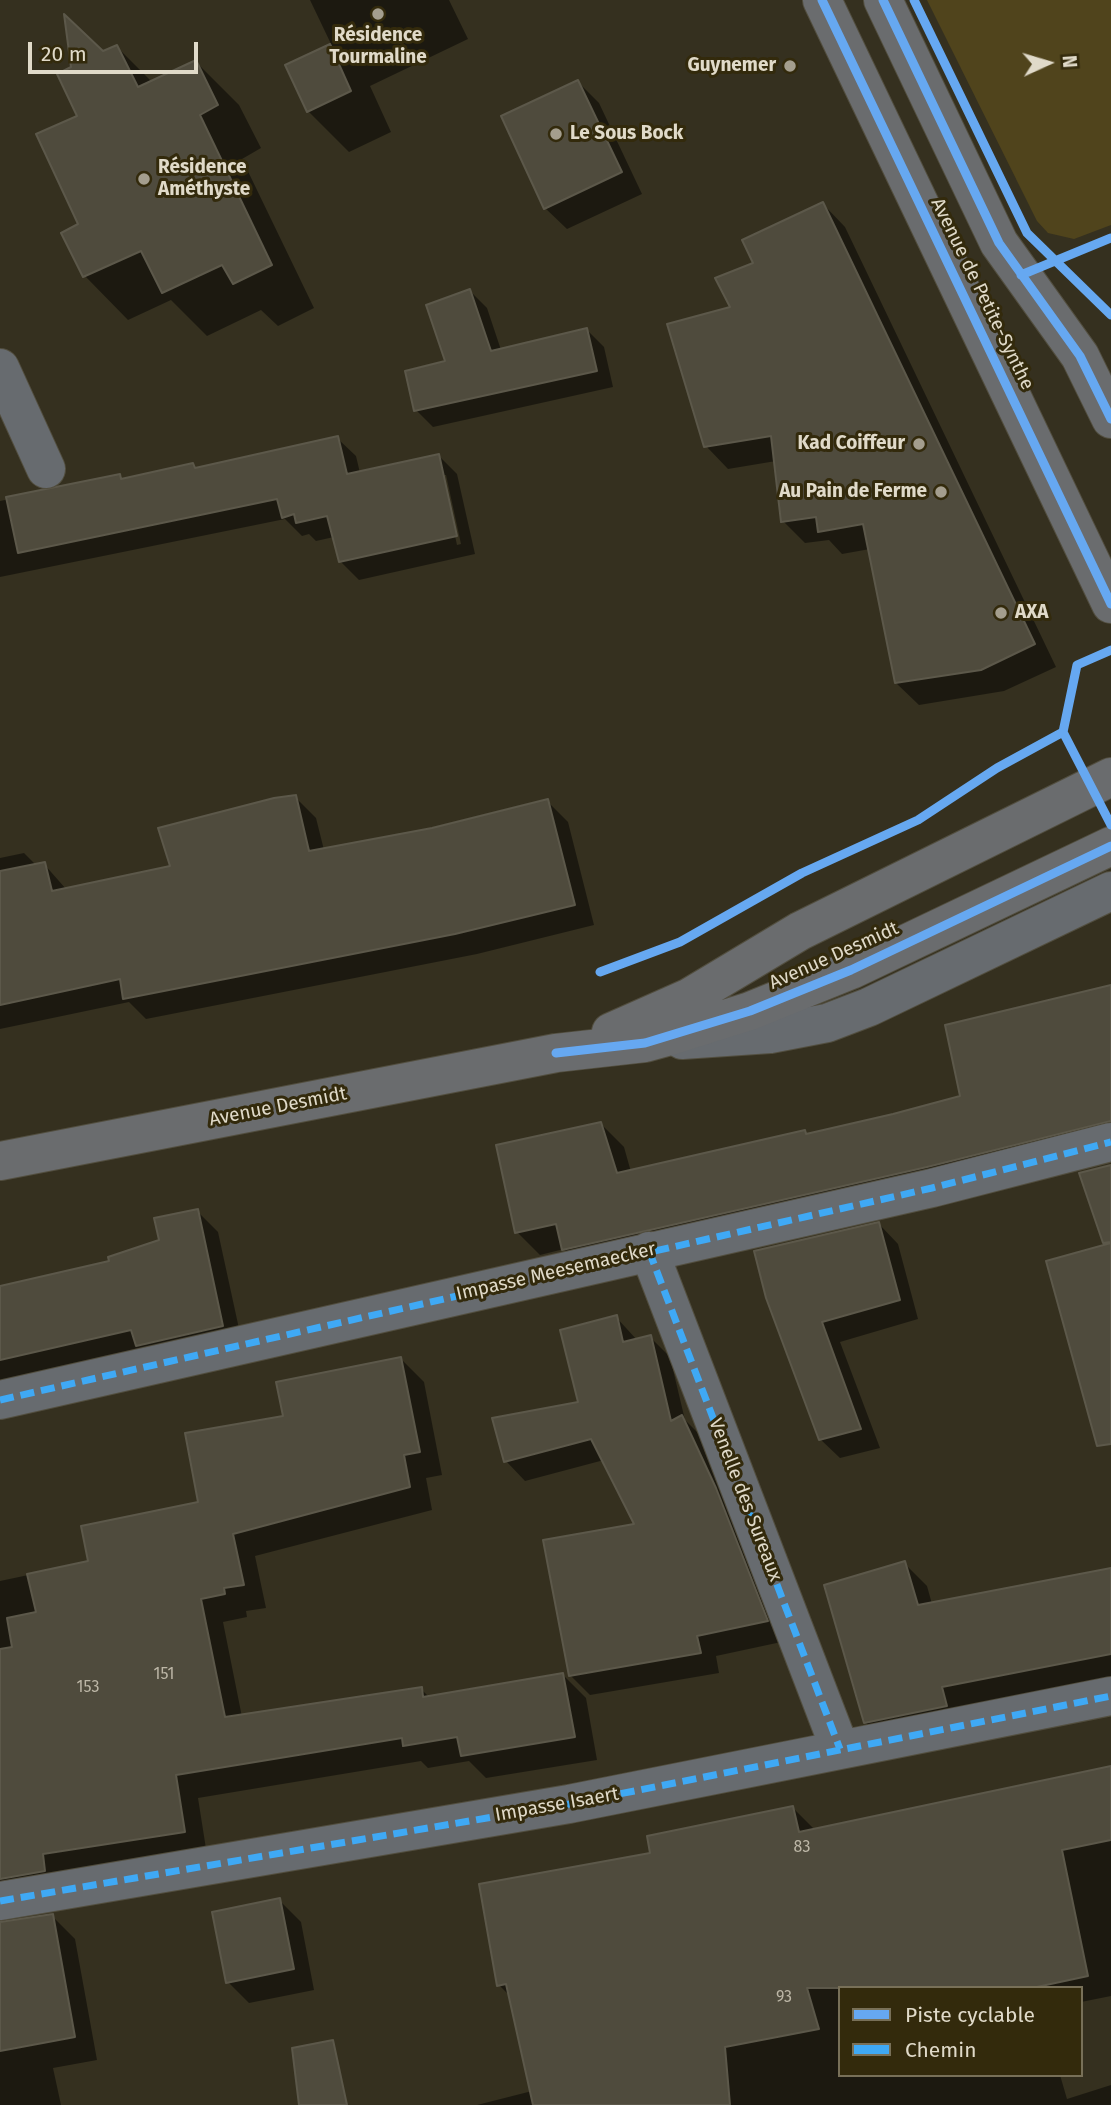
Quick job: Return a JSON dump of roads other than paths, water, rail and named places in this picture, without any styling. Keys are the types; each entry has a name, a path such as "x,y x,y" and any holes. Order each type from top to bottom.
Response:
{"main road":[{"name":"Avenue de Petite-Synthe","path":"822,0 1111,604"},
{"name":"Avenue de Petite-Synthe","path":"883,0 999,243 1080,356 1111,419"},
{"name":"Avenue Desmidt","path":"556,1053 679,1002 800,931 1111,777"},
{"name":"Avenue Desmidt","path":"0,1161 556,1053 645,1043 730,1017 825,981 1111,846"}],"street":[{"path":"0,368 46,469"},
{"name":"Avenue Desmidt","path":"645,1043 770,1034 827,1023 869,1007 1111,891"},
{"name":"Impasse Meesemaecker","path":"0,1401 976,1178 1111,1142"},
{"name":"Venelle des Sureaux","path":"649,1251 840,1749"},
{"name":"Impasse Isaert","path":"0,1901 569,1804 1111,1696"}],"place":[{"name":"Résidence Tourmaline","path":"378,14"},
{"name":"Guynemer","path":"790,66"},
{"name":"Le Sous Bock","path":"556,134"},
{"name":"Résidence Améthyste","path":"144,179"},
{"name":"Kad Coiffeur","path":"919,444"},
{"name":"Au Pain de Ferme","path":"941,492"},
{"name":"AXA","path":"1001,613"}]}
